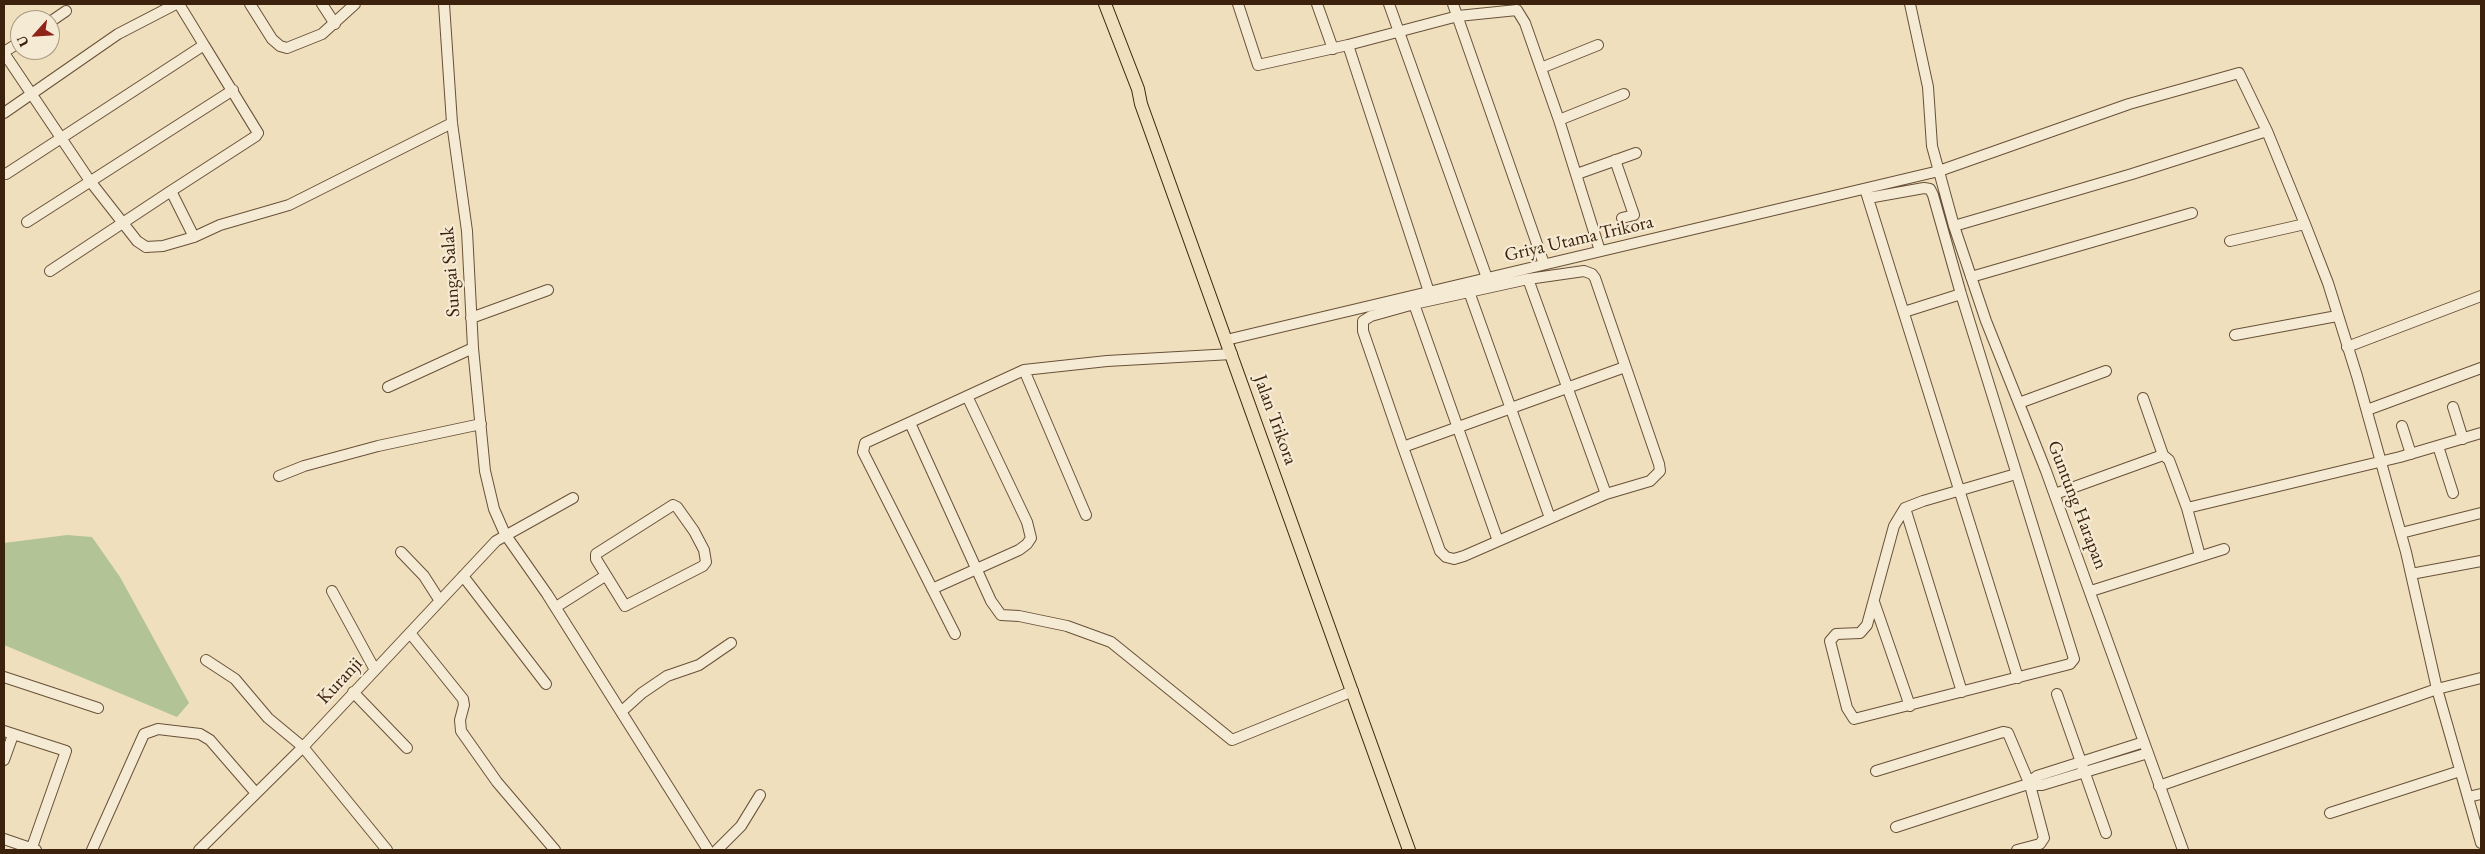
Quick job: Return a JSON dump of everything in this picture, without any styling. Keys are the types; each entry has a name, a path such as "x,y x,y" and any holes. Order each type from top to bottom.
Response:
{"main road":[{"name":"Jalan Trikora","path":"1105,4 1138,89 1141,104 1409,850"}],"street":[{"path":"4,113 118,34 178,4 257,130 256,136 122,222 50,271"},
{"path":"250,4 272,39 284,48 310,40 335,24 355,4"},
{"path":"322,4 335,24"},
{"name":"Sungai Salak","path":"444,4 452,123 466,231 473,348 485,471 494,508 505,534 523,557 556,608 708,850"},
{"path":"1238,4 1258,64 1333,49 1399,30 1458,16 1517,10 1525,23 1560,120 1600,251"},
{"path":"1317,4 1333,49"},
{"path":"1389,4 1487,278"},
{"path":"1454,4 1544,264"},
{"name":"Guntung Harapan","path":"1910,4 1928,87 1932,146 1954,226 1996,350 2054,494 2159,786 2184,850"},
{"path":"60,15 66,11"},
{"path":"6,174 204,45"},
{"path":"1348,45 1429,292"},
{"path":"1541,68 1598,45"},
{"path":"4,53 90,181 137,242 146,247 162,246 194,237 220,225 289,205 452,123"},
{"name":"Griya Utama Trikora","path":"1226,340 1429,292 1468,288 1487,278 1600,251 1866,194 1939,171 2129,104 2239,73 2267,131"},
{"path":"27,222 233,90"},
{"path":"1560,120 1624,94"},
{"path":"1954,226 2132,174 2267,131 2328,283 2367,410 2401,533 2437,688 2481,843"},
{"path":"1577,174 1636,153"},
{"path":"1615,160 1634,215 1622,218"},
{"path":"2016,474 1960,490 1905,508 1894,526 1867,625 1862,632 1836,634 1830,641 1847,708 1852,718 1856,720 2018,678 2070,664 2074,656 2016,474 1930,189 1866,194 1960,490 2018,678"},
{"path":"171,191 194,237"},
{"path":"1971,277 2192,214"},
{"path":"2230,241 2305,224"},
{"path":"1584,271 1592,274 1660,471 1650,481 1606,494 1498,541 1454,558 1444,556 1440,551 1362,324 1371,316 1468,288 1528,279 1584,271"},
{"path":"1528,279 1606,494"},
{"path":"1468,288 1550,518"},
{"path":"471,318 548,290"},
{"path":"1904,312 1961,294"},
{"path":"2347,347 2481,296"},
{"path":"1414,304 1498,541"},
{"path":"2235,335 2337,316"},
{"path":"388,387 473,348"},
{"path":"955,634 862,450 865,443 1024,370 1107,361 1232,354"},
{"path":"1404,448 1625,367"},
{"path":"2367,410 2481,368"},
{"path":"1024,370 1086,515"},
{"path":"2018,403 2106,371"},
{"path":"932,589 977,567 1019,550 1030,542 1031,532 967,396"},
{"path":"2143,398 2163,454 2170,460 2200,556"},
{"path":"2453,407 2463,438"},
{"path":"910,423 991,601 1001,615 1019,616 1067,626 1089,632 1110,642 1232,740 1353,691"},
{"path":"279,476 304,466 378,446 481,424"},
{"path":"2402,426 2411,454"},
{"path":"2186,508 2411,454 2481,433"},
{"path":"2438,446 2453,492"},
{"path":"2054,494 2163,454"},
{"name":"Kuranji","path":"199,850 303,747 463,576 505,534 573,498"},
{"path":"673,505 678,507 694,531 706,556 703,566 626,606 622,603 605,576 596,559 596,554 673,505"},
{"path":"1905,508 1962,692"},
{"path":"2401,533 2481,513"},
{"path":"2090,591 2224,549"},
{"path":"401,552 424,576 440,601"},
{"path":"2411,574 2481,560"},
{"path":"463,576 546,684"},
{"path":"556,608 605,576"},
{"path":"332,591 375,670"},
{"path":"1874,602 1910,706"},
{"path":"410,633 463,699 464,705 460,720 461,731 497,782 555,850"},
{"path":"622,712 642,693 667,676 699,665 732,643"},
{"path":"206,660 235,678 268,718 303,747 387,850"},
{"path":"4,677 98,708"},
{"path":"2159,786 2437,688 2481,678"},
{"path":"353,692 407,748"},
{"path":"2057,694 2106,833"},
{"path":"92,850 144,734 158,730 200,734 210,740 256,792"},
{"path":"1876,771 2003,732 2011,737 2028,784 2044,840 2040,844 2018,850"},
{"path":"4,760 9,733 66,750 33,850 4,839"},
{"path":"2028,784 2037,776 2144,742"},
{"path":"1896,827 2028,784 2042,785 2148,753"},
{"path":"2330,813 2460,770"},
{"path":"2468,797 2481,794"},
{"path":"717,850 742,826 760,795"}],"green space":[{"path":"67,535 92,537 120,577 189,703 177,717 4,645 4,543"}]}
